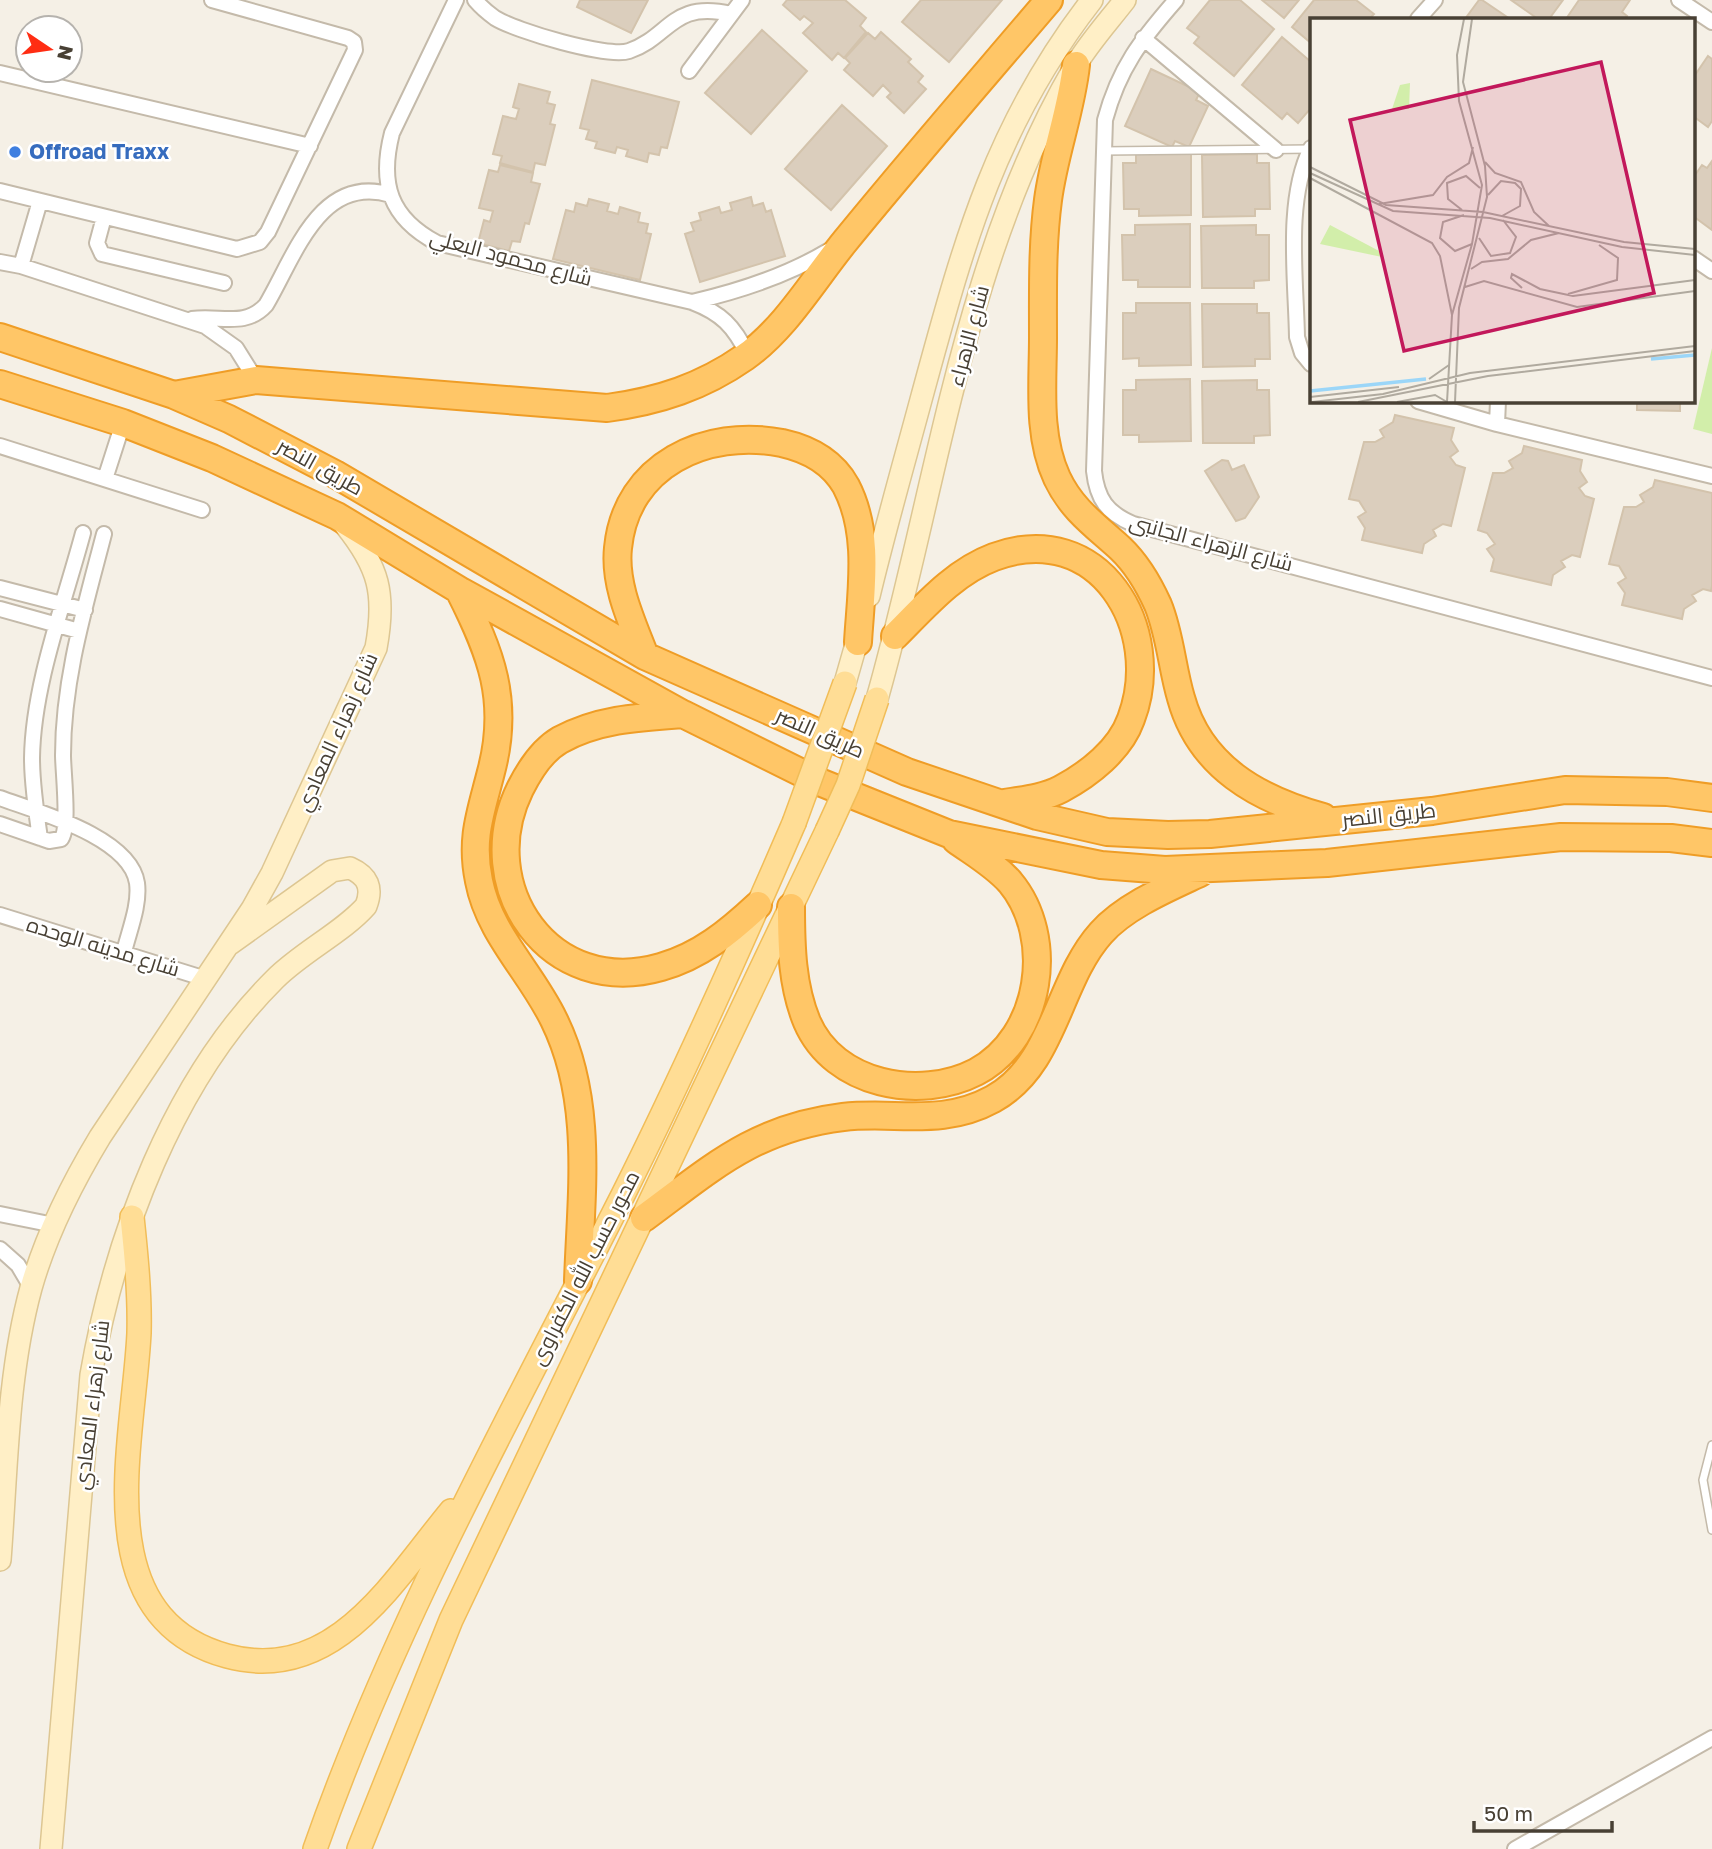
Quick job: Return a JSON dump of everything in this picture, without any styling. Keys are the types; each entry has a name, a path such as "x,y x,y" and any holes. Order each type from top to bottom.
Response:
{"highway":[{"path":"174,395 256,380 607,408 645,403 682,392 716,376 748,355 774,331 845,241 1049,0"},
{"path":"1076,65 1072,100 1048,198 1043,249 1043,419 1050,459 1057,478 1080,513 1121,549 1149,586 1166,630 1181,701 1195,734 1214,760 1246,787 1302,811 1335,820"},
{"name":"طريق النصر","path":"0,337 174,395 324,468 645,656 907,772 999,804 1107,832 1209,834 1432,811 1565,790 1667,792 1712,798"},
{"name":"طريق النصر","path":"0,384 123,423 212,458 337,516 459,590 683,714 822,783 949,834 1101,865 1165,870 1327,863 1561,837 1671,838 1712,843"},
{"path":"645,656 619,582 617,550 623,520 638,490 657,469 683,452 709,443 738,439 803,447 828,462 845,484 856,510 862,537 858,642"},
{"path":"895,636 965,572 995,557 1024,550 1051,551 1083,560 1107,576 1123,599 1140,659 1139,691 1131,721 1113,750 1087,773 1059,790 999,804"},
{"path":"459,590 490,656 499,694 500,723 495,755 475,836 479,881 485,907 554,1020 574,1074 581,1112 578,1280"},
{"path":"683,714 626,718 590,726 557,741 530,768 515,800 507,831 510,885 517,907 537,936 564,958 585,968 622,972 659,968 694,955 725,935 758,905"},
{"path":"791,907 796,986 808,1024 828,1052 855,1074 889,1084 917,1087 946,1084 978,1071 1003,1050 1022,1024 1034,994 1037,944 1028,911 1010,883 949,834"},
{"path":"643,1218 736,1150 764,1137 803,1125 845,1117 934,1117 968,1110 995,1098 1032,1063 1078,965 1102,931 1156,895 1207,869"}],"main road":[{"name":"شارع الزهراء","path":"845,683 971,221 998,153 1031,89 1092,0"},
{"name":"شارع الزهراء","path":"877,699 982,284 999,231 1026,167 1076,65 1125,0"},
{"name":"شارع زهراء المعادي","path":"0,1560 14,1377 31,1287 54,1225 100,1138 230,944 272,873 376,648 381,620 381,591 362,546 337,516"},
{"name":"محور حسب الله الكفراوى","path":"315,1849 331,1803 419,1598 681,1076 794,822 845,683"},
{"name":"محور حسب الله الكفراوى","path":"359,1849 451,1620 827,831 848,785 877,699"},
{"name":"شارع زهراء المعادي","path":"51,1849 92,1376 103,1315 132,1217 165,1141 213,1055 242,1015 275,979 312,946 366,906 370,888 366,879 351,868 332,871 230,944"},
{"path":"132,1217 139,1331 127,1516 129,1550 139,1582 151,1601 181,1635 210,1651 243,1660 276,1661 309,1653 339,1638 365,1615 475,1482"}],"street":[{"path":"0,191 237,250 249,248 268,232 352,56 354,42 348,38 212,0"},
{"name":"شارع محمود البعلي","path":"456,0 392,133 387,164 391,195 400,214 414,230 438,243 692,302 717,312 736,330 748,355"},
{"path":"475,0 508,24 609,53 639,47 670,16 688,4 709,6 730,14"},
{"path":"689,71 742,0"},
{"name":"شارع الزهراء الجانبى","path":"1176,0 1143,38 1126,63 1113,91 1105,120 1094,471 1096,489 1104,505 1116,517 1712,678"},
{"path":"1419,18 1435,0"},
{"path":"1679,0 1712,22"},
{"path":"1143,38 1276,150"},
{"path":"0,73 310,146"},
{"path":"1310,152 1297,189 1296,217 1297,337 1302,353 1310,363"},
{"path":"188,319 236,321 254,316 266,305 324,208 348,193 363,190 391,195"},
{"path":"21,266 40,201"},
{"path":"104,217 97,246 102,254 224,283"},
{"name":"شارع محمود البعلي","path":"692,302 774,278 811,262 845,241"},
{"path":"1694,259 1711,269"},
{"path":"0,262 21,266 188,319 220,334 236,348 256,380"},
{"path":"1421,402 1497,424 1712,476"},
{"path":"1497,424 1498,402"},
{"path":"105,479 123,423"},
{"path":"0,446 202,510"},
{"path":"40,838 36,811 33,736 58,625 83,533"},
{"path":"0,824 55,841 61,839 66,830 62,784 66,694 104,534"},
{"path":"0,588 85,610"},
{"path":"0,609 79,631"},
{"path":"0,798 66,821 118,853 135,875 136,902 124,952"},
{"name":"شارع مدينه الوحده","path":"0,915 206,979"},
{"path":"0,1214 54,1225"},
{"path":"0,1249 18,1265 31,1287"},
{"path":"1515,1849 1712,1738"}],"lane":[{"path":"1103,151 1310,149"},
{"path":"1712,1445 1703,1480 1712,1530"}],"green space":[{"path":"1712,348 1712,434 1693,429"}],"building":[{"path":"580,0 648,0 631,33 577,7"},
{"path":"787,0 845,0 866,18 860,26 866,32 844,58 838,53 832,60 803,33 813,23 804,16 800,20 783,5"},
{"path":"921,0 1002,0 949,62 902,22"},
{"path":"1210,0 1240,0 1274,29 1234,76 1194,43 1199,37 1187,28"},
{"path":"1262,0 1299,0 1284,18"},
{"path":"1314,0 1356,0 1374,14 1370,18 1310,18 1310,42 1292,27"},
{"path":"1479,0 1482,0 1509,18 1466,18"},
{"path":"1511,0 1563,0 1550,18 1537,18"},
{"path":"1579,0 1630,0 1622,12 1627,16 1626,18 1567,18"},
{"path":"762,30 807,71 751,134 705,93"},
{"path":"881,32 911,59 908,62 923,76 918,82 926,89 904,113 887,97 891,93 883,85 873,96 844,70 850,63 845,58 868,33 875,39"},
{"path":"1282,37 1310,61 1310,109 1298,123 1287,113 1282,119 1242,85"},
{"path":"1708,56 1712,59 1712,121 1708,127 1694,117 1694,77"},
{"path":"1151,69 1200,92 1196,100 1208,106 1189,147 1175,141 1172,147 1125,126"},
{"path":"592,80 679,102 667,148 661,147 659,155 649,153 647,162 626,156 628,150 617,147 615,153 595,148 597,142 586,139 589,130 580,128"},
{"path":"519,84 550,92 547,103 555,105 550,124 555,125 545,165 535,163 533,172 500,163 502,156 493,154 503,116 516,119 519,109 513,107"},
{"path":"842,105 887,146 831,210 785,169"},
{"path":"1136,153 1191,153 1191,215 1139,216 1139,209 1124,209 1123,163 1136,163"},
{"path":"1257,154 1257,163 1269,163 1270,209 1255,209 1255,216 1203,217 1202,155"},
{"path":"1712,161 1712,230 1694,217 1694,177 1702,165 1707,168"},
{"path":"500,165 533,173 531,182 540,184 529,224 525,223 520,242 512,241 509,251 478,243 484,220 490,222 493,211 479,208 489,170 498,172"},
{"path":"751,197 753,206 763,203 766,212 771,210 785,256 700,282 685,234 694,231 691,223 701,220 699,213 719,207 721,213 732,210 730,203"},
{"path":"589,199 609,204 607,211 618,214 620,207 640,213 638,222 648,224 646,233 651,234 640,280 553,259 566,210 574,212 576,203 587,206"},
{"path":"1190,224 1190,287 1138,287 1138,280 1123,280 1122,235 1135,235 1135,225"},
{"path":"1256,225 1256,235 1269,235 1269,280 1254,281 1254,288 1202,288 1201,226"},
{"path":"1136,303 1190,303 1191,365 1139,366 1139,358 1123,359 1123,313 1136,313"},
{"path":"1202,304 1257,304 1257,313 1269,313 1270,359 1255,359 1255,366 1203,367"},
{"path":"1190,379 1191,441 1139,442 1139,435 1123,435 1123,390 1136,390 1136,380"},
{"path":"1257,380 1257,390 1269,390 1270,435 1254,436 1254,443 1203,443 1202,381"},
{"path":"1637,402 1680,402 1680,411 1637,410"},
{"path":"1395,415 1454,428 1451,440 1458,451 1450,457 1456,465 1465,468 1451,526 1443,524 1433,530 1436,536 1424,544 1422,553 1362,540 1365,528 1358,517 1366,512 1359,501 1349,499 1364,442 1375,442 1384,437 1380,430 1393,422"},
{"path":"1524,446 1582,460 1580,471 1587,482 1579,488 1585,496 1594,499 1580,557 1572,555 1561,561 1565,567 1553,575 1551,585 1491,571 1494,559 1487,549 1495,544 1487,533 1478,530 1493,473 1504,473 1513,468 1509,461 1522,453"},
{"path":"1222,460 1228,461 1232,470 1244,465 1259,497 1245,518 1236,521 1205,471"},
{"path":"1655,480 1712,493 1711,591 1703,589 1692,595 1696,601 1684,609 1682,619 1622,605 1625,593 1618,583 1626,578 1619,566 1609,564 1624,507 1636,507 1644,502 1640,495 1653,487"}],"place":[{"name":"Offroad Traxx","path":"15,152"}]}
